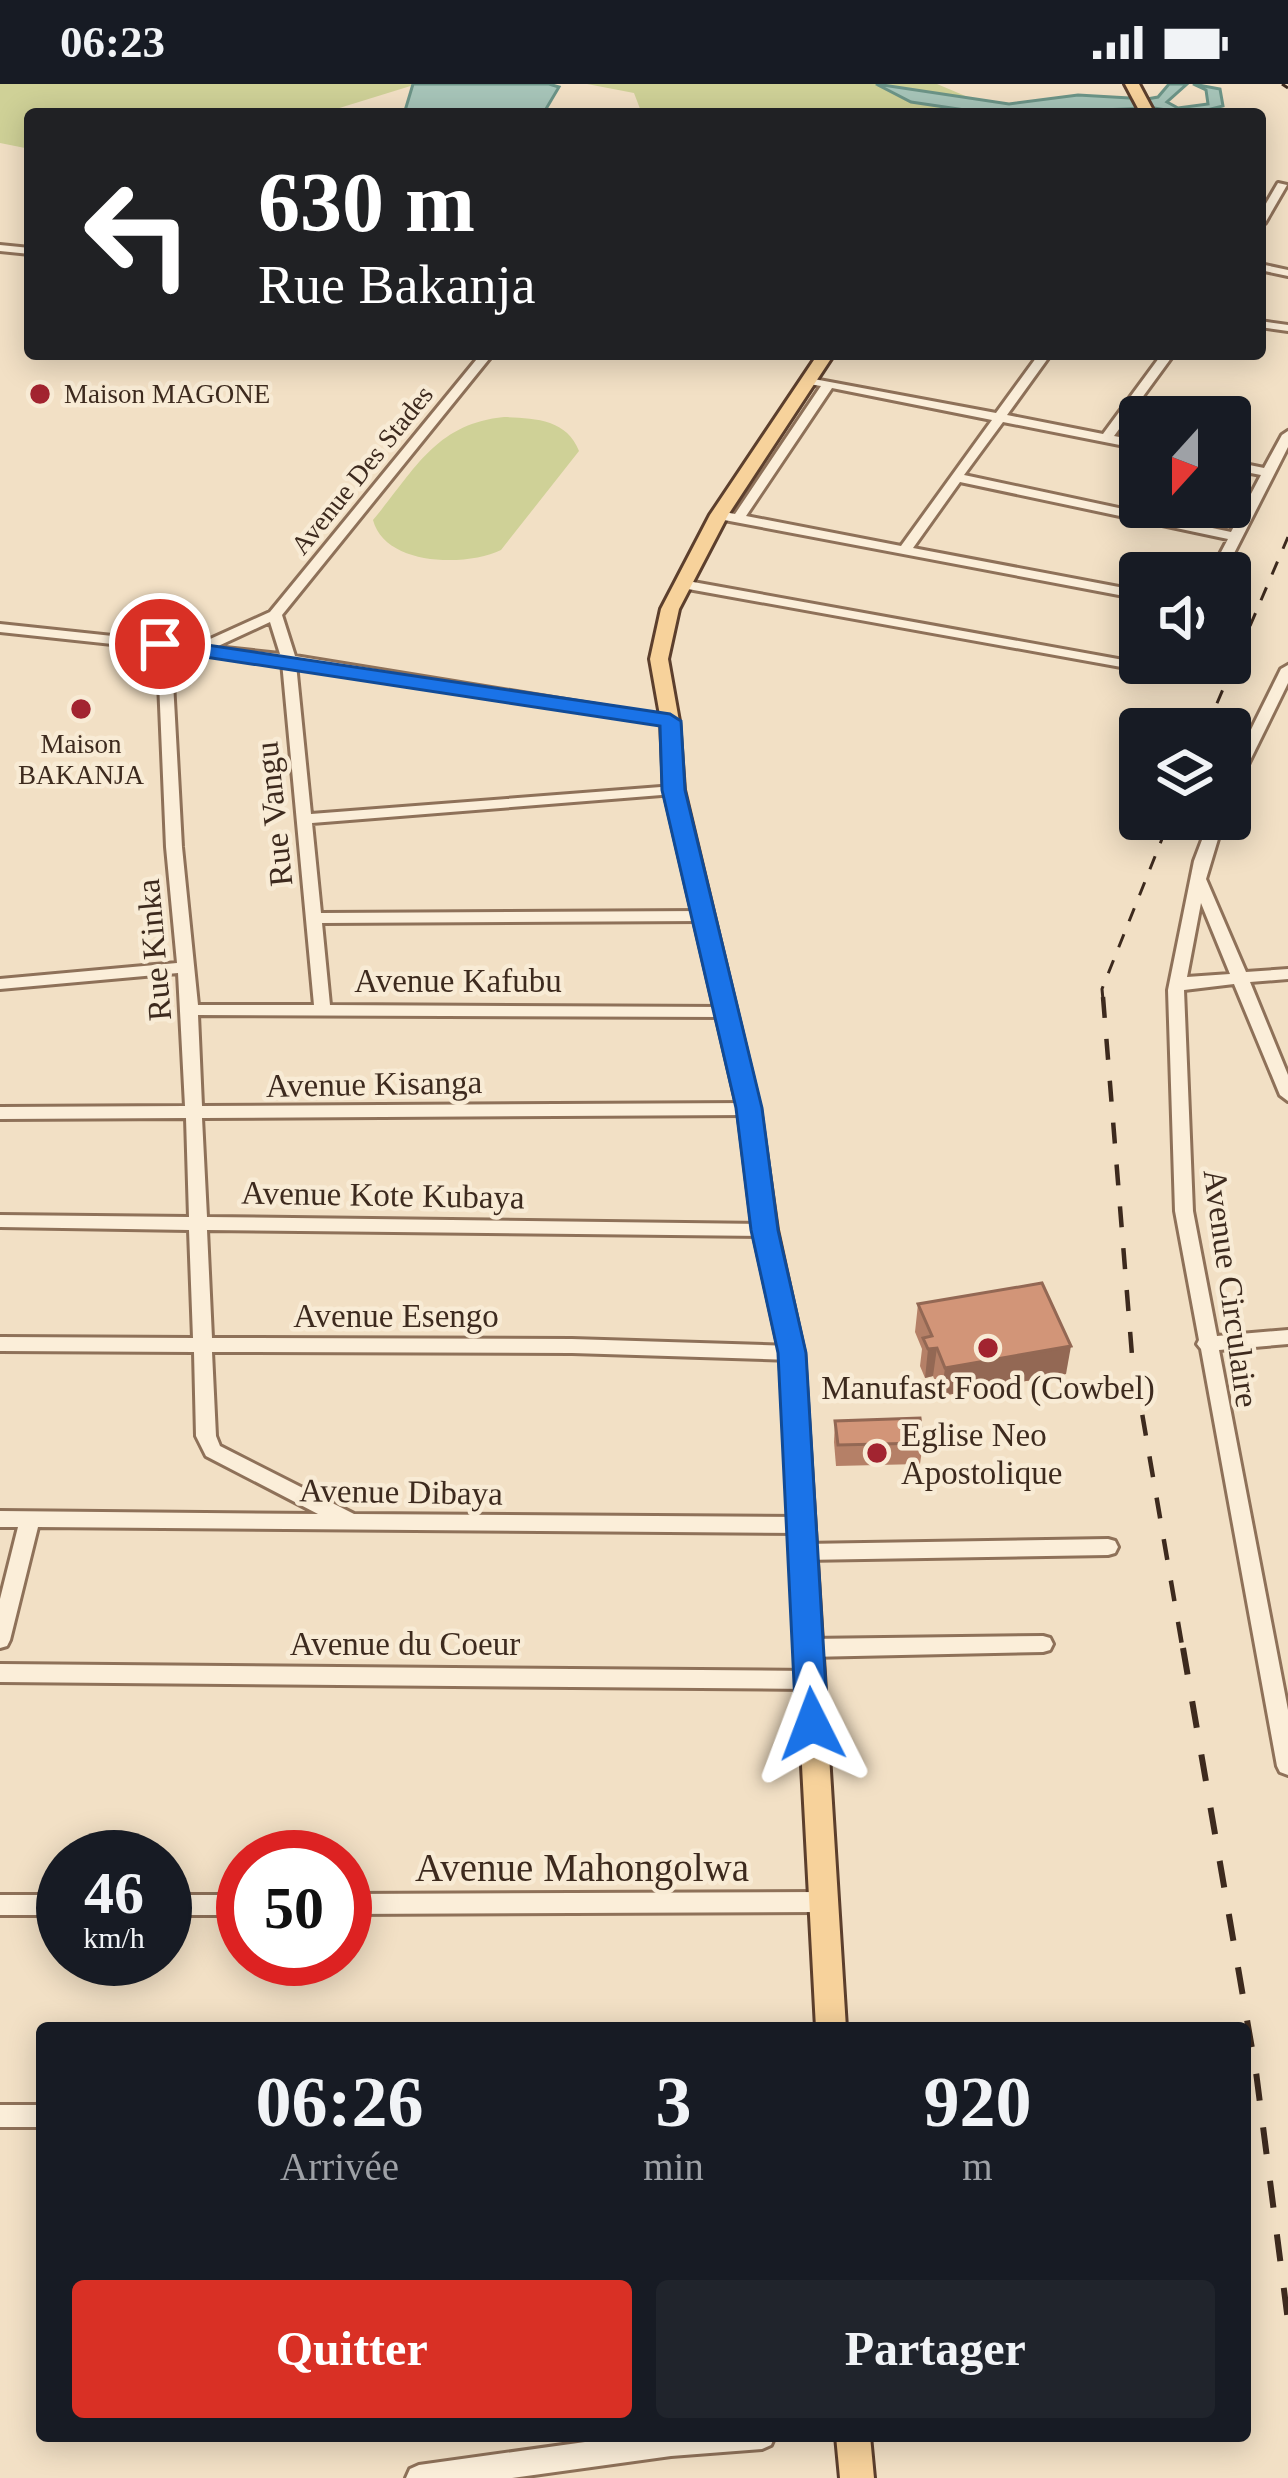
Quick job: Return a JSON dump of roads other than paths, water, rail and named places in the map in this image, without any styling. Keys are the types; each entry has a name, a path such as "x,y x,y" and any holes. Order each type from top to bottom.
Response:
{"main road":[{"path":"822,360 818,382 682,584 659,658 670,721 674,790 749,1108 765,1230 792,1353 830,2022"},
{"path":"854,2442 857,2478"}],"street":[{"path":"1266,213 1282,185"},
{"path":"1274,199 1288,202"},
{"name":"Avenue Des Stades","path":"275,615 482,360"},
{"path":"903,552 1040,360"},
{"path":"1106,438 1164,360"},
{"path":"818,382 1119,441"},
{"path":"1228,552 1288,435"},
{"path":"1251,469 1268,473"},
{"path":"959,478 1235,537"},
{"path":"728,517 1119,591"},
{"path":"682,584 1119,663"},
{"name":"Rue Kinka","path":"275,615 200,649 174,668 166,682 190,1010 190,1114 206,1436 213,1451 348,1520"},
{"name":"Rue Vangu","path":"275,615 290,659 322,1009"},
{"path":"0,628 290,659 670,721"},
{"path":"1251,750 1282,696 1288,669"},
{"path":"302,819 674,790"},
{"name":"Avenue Circulaire","path":"1212,840 1176,990 1184,1211 1288,1766"},
{"path":"1201,883 1288,1095"},
{"path":"314,919 703,916"},
{"path":"0,984 186,967"},
{"path":"1181,983 1288,974"},
{"name":"Avenue Kafubu","path":"190,1010 724,1012"},
{"name":"Avenue Kisanga","path":"0,1113 749,1108"},
{"name":"Avenue Kote Kubaya","path":"0,1221 765,1230"},
{"path":"1206,1344 1288,1337"},
{"name":"Avenue Esengo","path":"0,1344 792,1353"},
{"path":"0,1640 29,1519"},
{"name":"Avenue Dibaya","path":"0,1520 802,1525"},
{"path":"803,1552 1108,1547"},
{"path":"808,1648 1043,1643"},
{"name":"Avenue du Coeur","path":"0,1673 810,1680"},
{"name":"Avenue Mahongolwa","path":"372,1904 820,1902"},
{"path":"0,1904 36,1905"},
{"path":"0,2116 36,2116"},
{"path":"419,2478 651,2442"}],"railway":[{"path":"1282,84 1288,88"},
{"path":"1215,708 1288,537"},
{"path":"1103,1000 1102,989 1162,840"},
{"path":"1103,997 1132,1355 1183,1651"},
{"path":"1183,1648 1247,2022"},
{"path":"1251,2043 1288,2321"}],"place":[{"name":"Maison MAGONE","path":"40,394"},
{"name":"Maison BAKANJA","path":"81,709"},
{"name":"Manufast Food (Cowbel)","path":"988,1348"},
{"name":"Eglise Neo Apostolique","path":"877,1453"}]}
